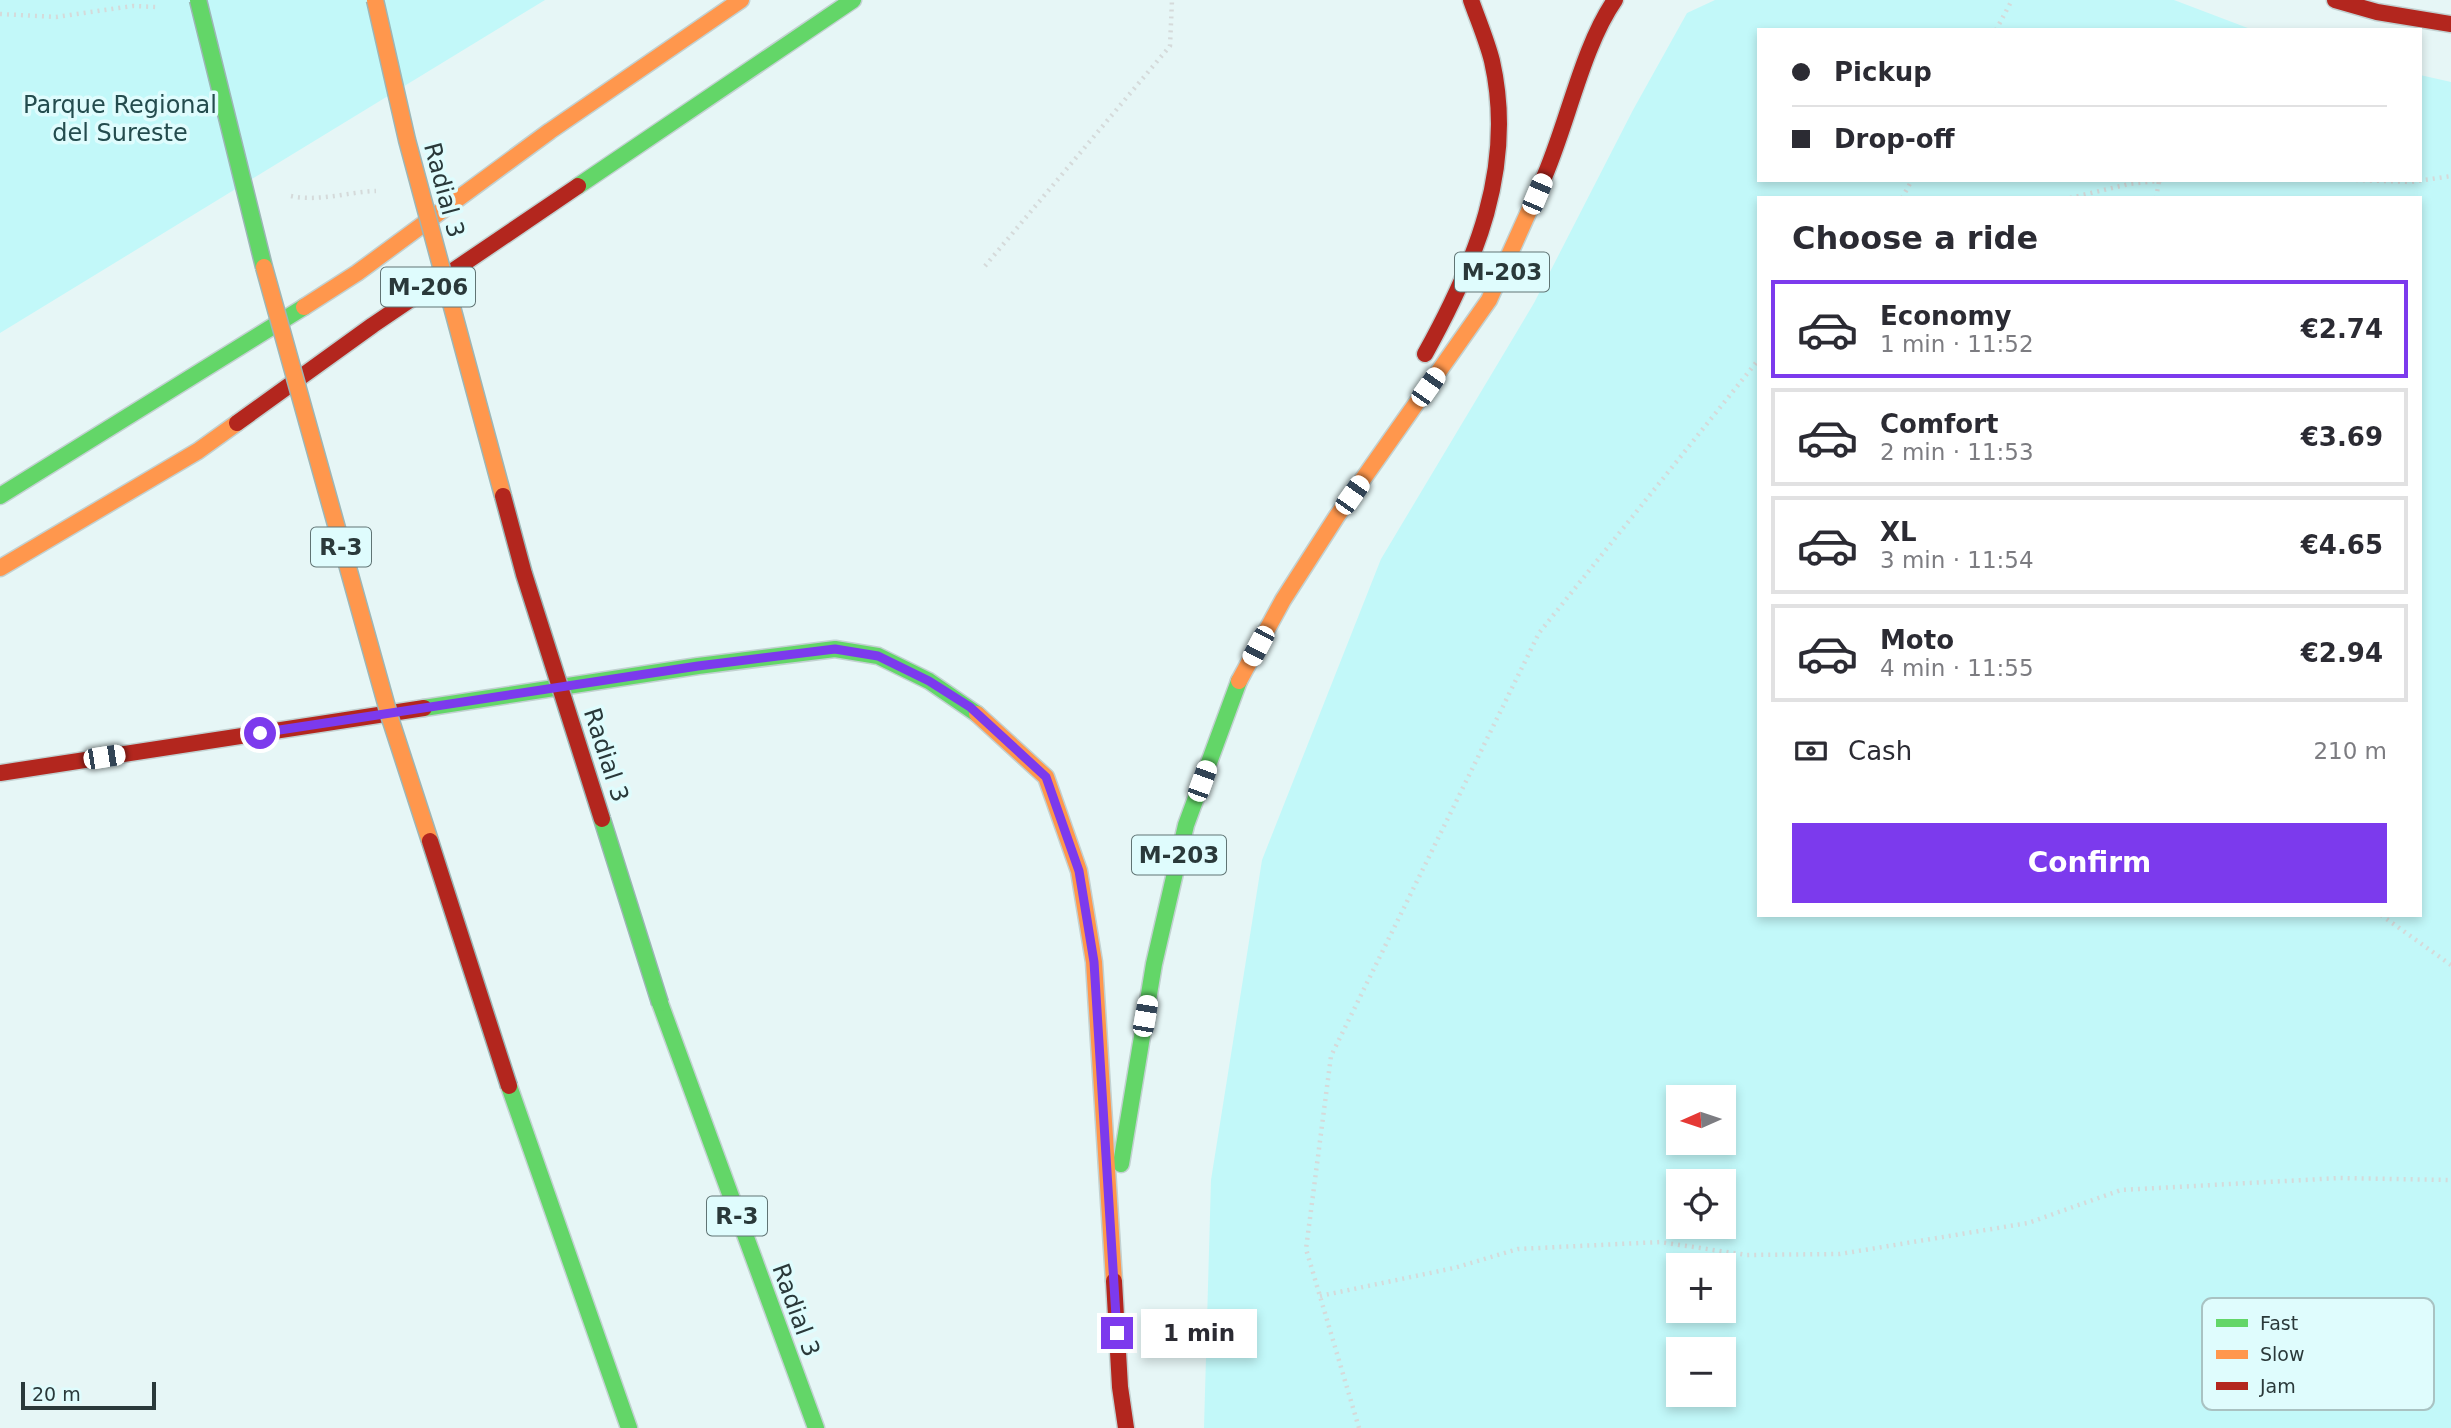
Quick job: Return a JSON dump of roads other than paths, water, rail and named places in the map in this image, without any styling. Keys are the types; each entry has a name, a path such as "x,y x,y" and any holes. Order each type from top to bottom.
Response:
{"main road":[{"name":"R-3","path":"198,0 284,346 383,692 509,1086 629,1427"},
{"name":"Radial 3","path":"375,0 407,140 524,574 660,1003 816,1428"},
{"name":"M-206","path":"0,496 167,395 357,273 550,131 741,0"},
{"name":"M-206","path":"0,568 198,452 373,325 853,0"},
{"name":"M-203","path":"1420,364 1458,294 1489,212 1499,130 1492,62 1471,0"},
{"name":"M-203","path":"1126,1428 1120,1387 1111,1224 1154,964 1186,825 1233,692 1283,600 1337,516 1489,300 1558,147 1601,20 1615,0"},
{"path":"2335,0 2377,12 2451,24"},
{"name":"M-203","path":"1337,516 1407,388"},
{"path":"0,773 745,659 835,649 878,656 929,681 970,707 1046,777 1079,871 1094,962 1111,1224"}],"park label":[{"name":"Parque Regional del Sureste","path":"120,119"}]}
